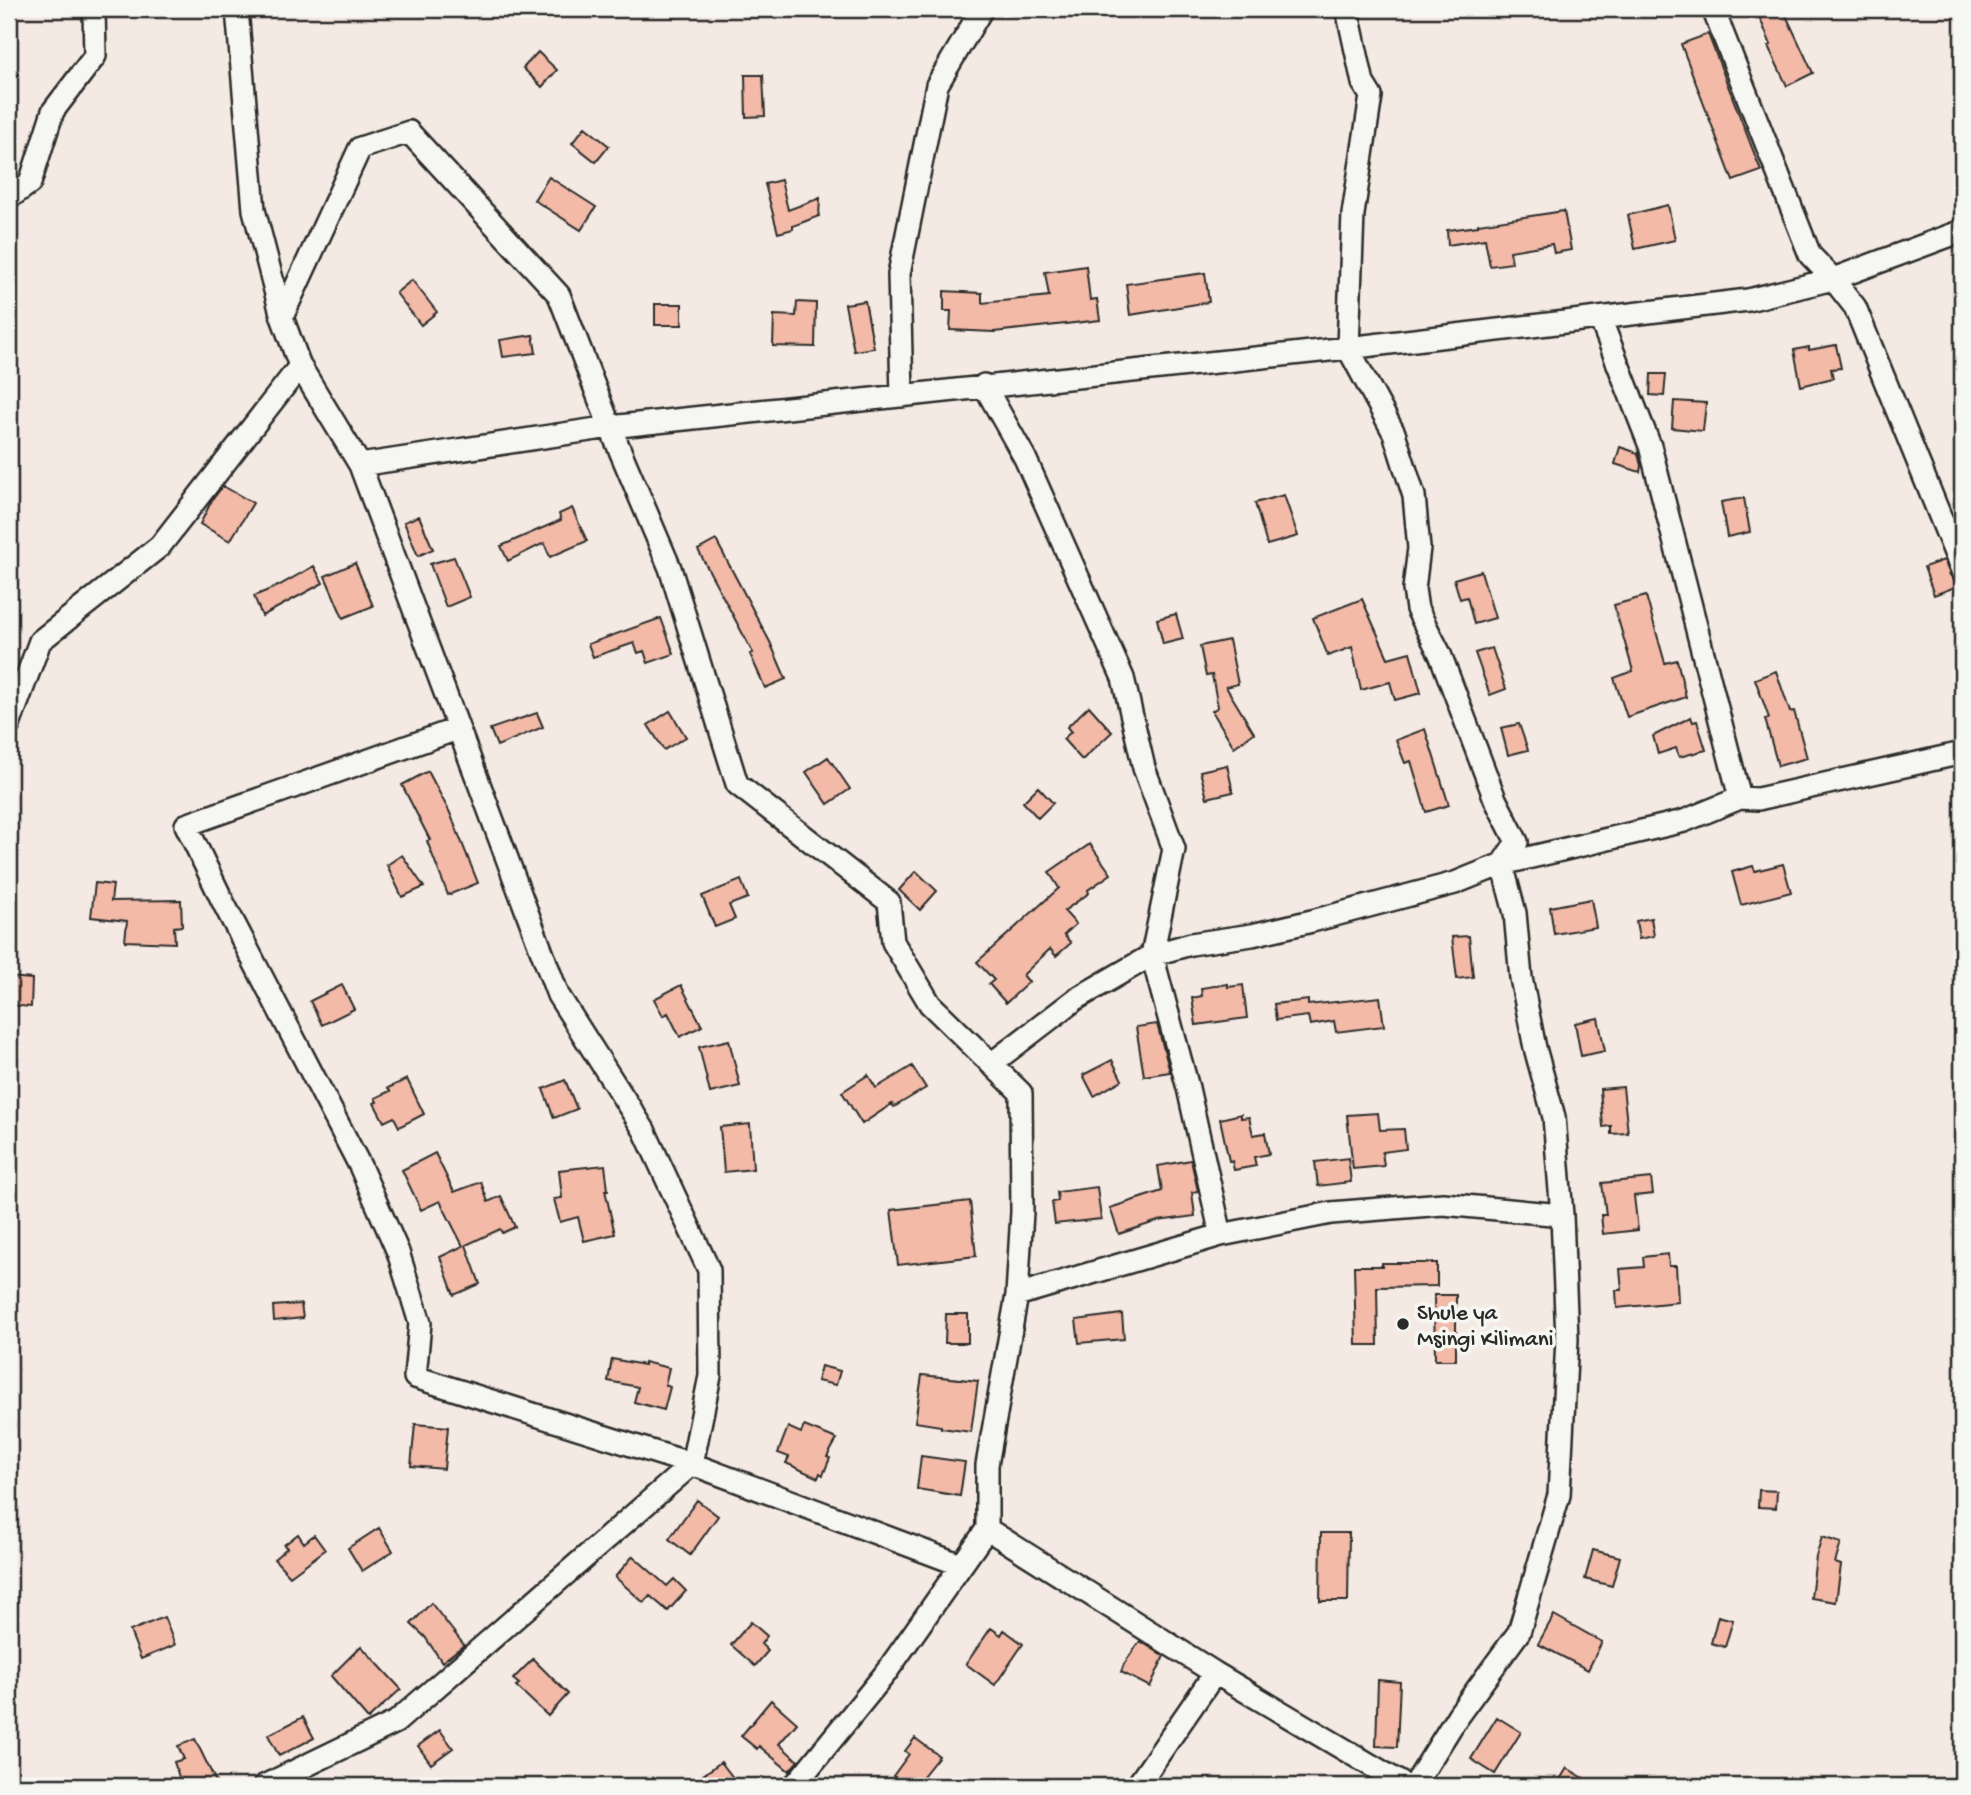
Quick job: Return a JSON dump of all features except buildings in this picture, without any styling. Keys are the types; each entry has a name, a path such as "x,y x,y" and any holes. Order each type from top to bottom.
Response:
{"street":[{"path":"9,198 30,183 53,111 95,56 94,9"},
{"path":"237,9 254,210 282,317 300,366 360,465 558,995 644,1130 709,1270 710,1376 692,1464 396,1722 264,1786"},
{"path":"902,396 899,274 937,85 982,9"},
{"path":"1347,9 1363,83 1371,96 1353,214 1348,348 1394,433 1414,496 1419,548 1415,589 1417,609 1440,654 1495,799 1517,842 1502,864 1515,913 1521,978 1535,1048 1554,1117 1562,1214 1567,1339 1559,1495 1519,1632 1459,1713 1414,1786"},
{"path":"1713,9 1810,255 1855,307 1962,570"},
{"path":"282,317 360,148 410,132 559,295 610,427 670,568 737,784 889,902 893,942 930,1003 1021,1093 1022,1212 1017,1296 987,1465 987,1528 885,1674 794,1786"},
{"path":"360,465 610,427 1348,348 1748,300 1833,279 1962,231"},
{"path":"1600,318 1650,446 1740,798"},
{"path":"9,725 40,641 160,546 300,366"},
{"path":"984,385 1025,458 1123,678 1144,768 1174,849 1152,955 1188,1088 1221,1235"},
{"path":"457,729 186,825 360,1166 398,1252 419,1323 415,1377 692,1464 961,1565"},
{"path":"991,1064 1076,999 1152,955 1191,944 1252,935 1455,883 1502,864 1684,821 1740,798 1758,799 1962,753"},
{"path":"1017,1296 1221,1235 1331,1213 1443,1204 1562,1214"},
{"path":"987,1528 1215,1673 1406,1786"},
{"path":"1137,1786 1215,1673"}],"place":[{"name":"Shule ya Msingi Kilimani","path":"1403,1324"}]}
